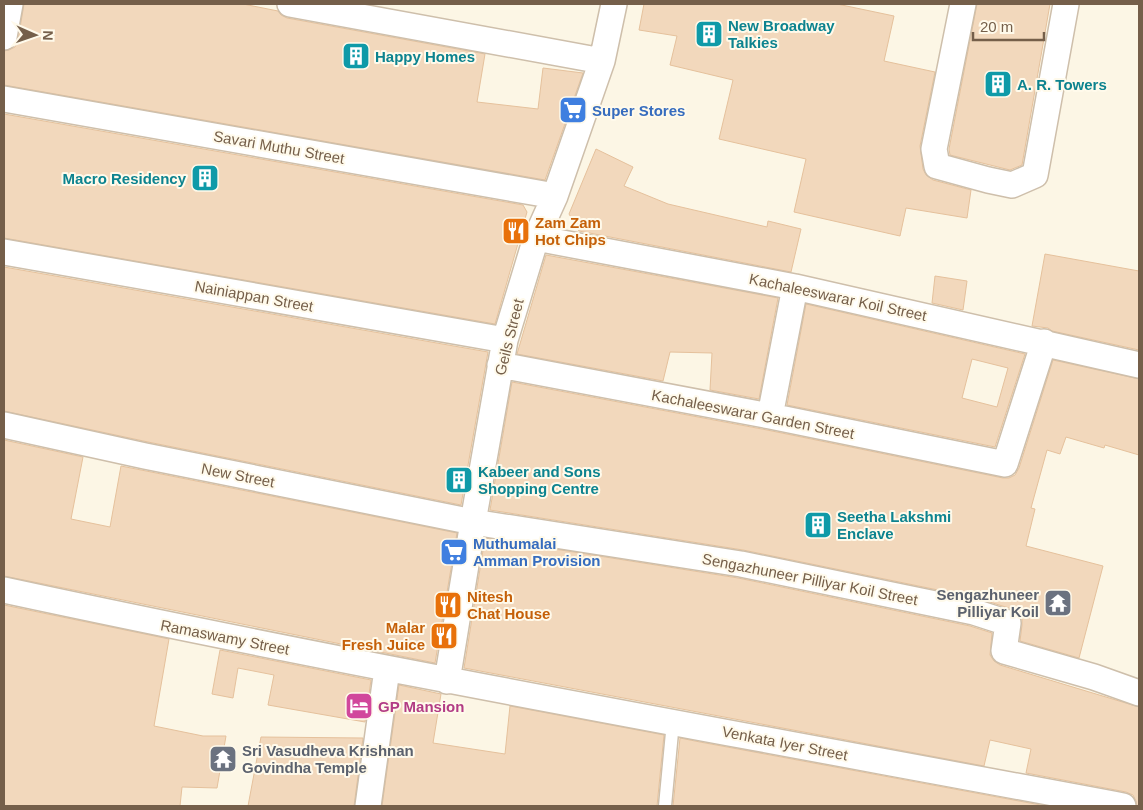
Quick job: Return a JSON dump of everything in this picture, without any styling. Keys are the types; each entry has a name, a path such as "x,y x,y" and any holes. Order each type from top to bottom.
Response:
{"street":[{"path":"4,37 10,4"},
{"path":"290,4 602,61"},
{"name":"Geils Street","path":"447,681 472,522 505,340 536,238 555,196 602,61 614,4"},
{"path":"963,4 934,149 937,166 1012,185 1035,175 1066,4"},
{"name":"Savari Muthu Street","path":"4,99 555,196"},
{"name":"Kachaleeswarar Koil Street","path":"536,238 795,287 1139,365"},
{"name":"Nainiappan Street","path":"4,252 505,340"},
{"path":"770,416 795,287"},
{"name":"Kachaleeswarar Garden Street","path":"500,365 770,416 1005,464 1044,342"},
{"name":"New Street","path":"4,425 145,456 472,522"},
{"name":"Sengazhuneer Pilliyar Koil Street","path":"472,522 741,564 974,612 1008,623 1004,651 1139,693"},
{"name":"Ramaswamy Street","path":"4,590 201,633 447,681"},
{"path":"368,806 387,669"},
{"name":"Venkata Iyer Street","path":"447,681 1123,806"}],"lane":[{"path":"665,806 672,722"}],"building":[{"path":"24,4 243,4 278,11 287,18 485,54 477,102 538,109 543,68 583,73 545,180 4,85 4,51 15,47 18,40"},
{"path":"644,4 837,4 894,16 884,61 935,72 920,146 923,169 926,175 933,180 971,190 967,218 906,208 900,236 794,212 806,159 719,139 733,80 670,65 677,36 639,30"},
{"name":"A. R. Towers","path":"977,4 1050,4 1022,165 1010,170 950,155 949,149"},
{"path":"4,114 523,205 527,212 495,324 4,238"},
{"path":"596,149 633,167 624,186 668,204 767,227 768,221 801,229 791,272 579,231 569,214"},
{"path":"1045,254 1139,271 1139,350 1052,331 1048,328 1032,326"},
{"path":"546,255 778,298 759,399 710,390 712,353 670,352 663,381 517,354"},
{"path":"4,267 488,352 461,505 4,411"},
{"path":"935,276 967,281 963,310 932,303"},
{"path":"806,304 1025,354 995,447 787,405","holes":["972,359 1008,368 997,407 962,398"]},
{"path":"1053,360 1139,379 1139,455 1105,445 1104,448 1066,437 1060,454 1047,450 1031,508 1035,509 1026,546 1103,566 1079,658 1020,641 1022,619 1018,613 1012,609 977,598 743,550 490,510 512,382 1009,478 1015,475 1019,468"},
{"path":"4,440 83,457 71,519 110,527 121,466 457,533 435,663 4,576"},
{"path":"485,538 738,578 970,626 992,633 990,655 1000,665 1139,707 1139,806 1137,806 1133,795 1126,792 1026,773 1031,749 990,740 984,766 464,668"},
{"path":"4,605 169,639 154,726 203,736 226,736 217,788 182,787 180,806 4,806"},
{"path":"220,650 371,680 365,722 268,705 274,675 238,668 233,698 212,694"},
{"path":"399,685 441,694 433,743 505,754 510,706 664,735 657,806 382,806"},
{"path":"261,737 363,738 354,806 248,806"},
{"path":"680,738 700,742 1046,806 673,806"}],"place":[{"name":"New Broadway Talkies","path":"709,34"},
{"name":"Happy Homes","path":"356,56"},
{"name":"A. R. Towers","path":"998,84"},
{"name":"Super Stores","path":"573,110"},
{"name":"Macro Residency","path":"205,178"},
{"name":"Zam Zam Hot Chips","path":"516,231"},
{"name":"Kabeer and Sons Shopping Centre","path":"459,480"},
{"name":"Seetha Lakshmi Enclave","path":"818,525"},
{"name":"Muthumalai Amman Provision","path":"454,552"},
{"name":"Sengazhuneer Pilliyar Koil","path":"1058,603"},
{"name":"Nitesh Chat House","path":"448,605"},
{"name":"Malar Fresh Juice","path":"444,636"},
{"name":"GP Mansion","path":"359,706"},
{"name":"Sri Vasudheva Krishnan Govindha Temple","path":"223,759"}]}
